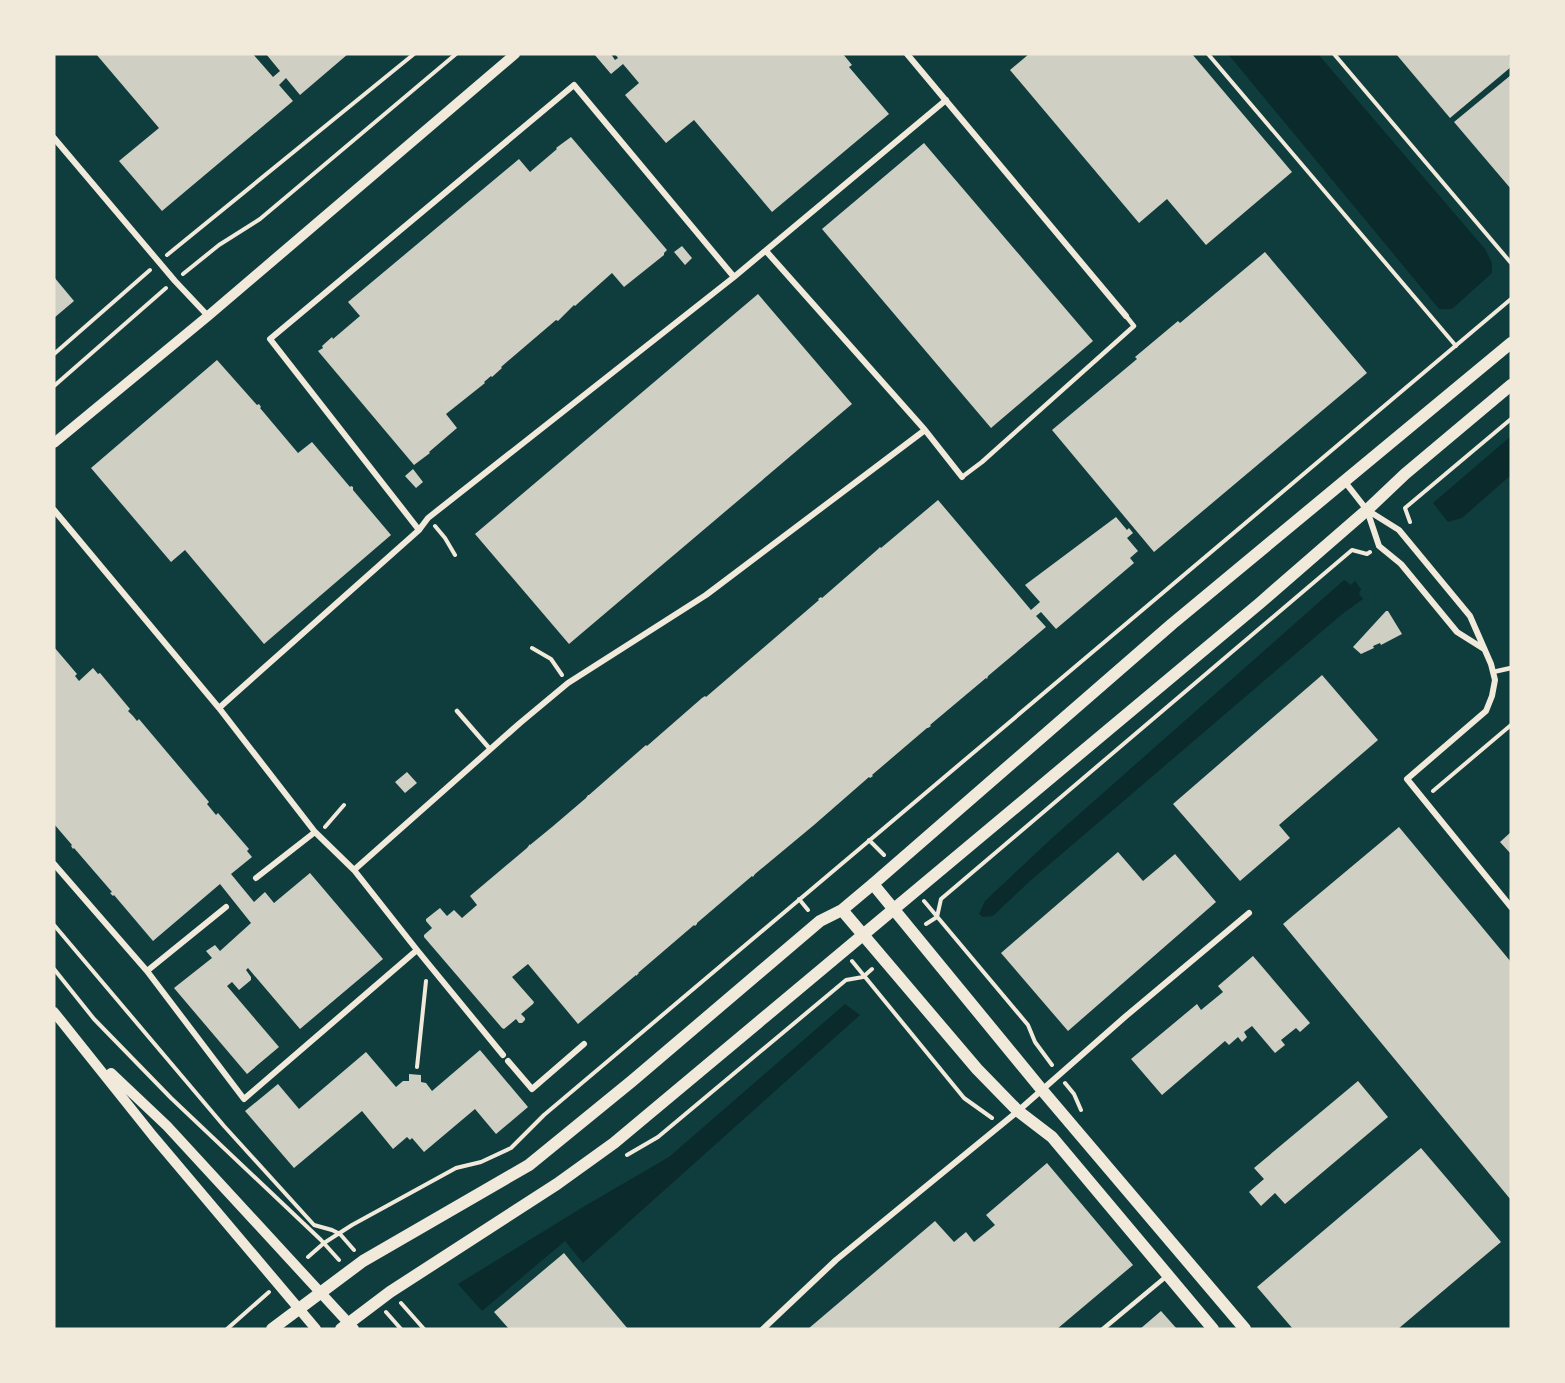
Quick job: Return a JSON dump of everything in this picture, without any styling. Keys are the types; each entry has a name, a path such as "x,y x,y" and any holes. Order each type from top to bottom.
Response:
{"main road":[{"path":"272,1329 371,1256 529,1165 632,1081 820,921 842,910 1172,624 1511,343"},
{"path":"348,1327 390,1292 557,1184 614,1143 1260,603 1405,474 1511,385"},
{"path":"873,884 1042,1090 1245,1329"},
{"path":"842,910 977,1069 1018,1111 1052,1137 1213,1329"}],"street":[{"path":"54,443 208,316 515,54"},
{"path":"907,54 1126,316"},
{"path":"419,530 270,339 573,85 734,277"},
{"path":"219,708 419,530 428,518 734,277 945,100"},
{"path":"54,138 175,281 208,316"},
{"path":"766,251 925,430 962,477"},
{"path":"354,870 568,683 706,596 925,430"},
{"path":"1345,482 1366,510 1379,546 1401,564 1457,632 1485,650"},
{"path":"1366,510 1400,530 1470,616 1485,650 1495,680 1486,711 1407,779 1511,907"},
{"path":"55,513 219,708 315,832 354,870 428,964 532,1089 584,1044"},
{"path":"256,878 315,832"},
{"path":"54,864 147,971 244,1099 417,950"},
{"path":"147,971 225,907"},
{"path":"763,1329 836,1260 1018,1111 1126,1016 1249,913"},
{"path":"54,1012 153,1136 316,1329"},
{"path":"84,1048 167,1126 321,1293 348,1327"}],"lane":[{"path":"962,477 982,462 1134,326 1126,316"},
{"path":"1493,672 1511,668"},
{"path":"457,711 490,749"},
{"path":"1103,1329 1168,1275"}],"path":[{"path":"54,354 159,262 414,54"},
{"path":"54,386 175,281 219,245 260,219 456,54"},
{"path":"1208,54 1456,346"},
{"path":"1334,54 1511,262"},
{"path":"54,969 94,1019 171,1098 324,1243 352,1225 456,1168 482,1162 511,1148 544,1115 1511,299"},
{"path":"1400,530 1410,522 1405,508 1511,419"},
{"path":"428,518 445,538 455,555"},
{"path":"914,934 937,917 941,899 1352,550 1367,554 1379,546"},
{"path":"532,648 551,659 568,683"},
{"path":"1424,800 1511,725"},
{"path":"315,832 325,828 344,805"},
{"path":"869,840 894,866"},
{"path":"915,892 1028,1025 1035,1042 1074,1094 1081,1111"},
{"path":"54,925 224,1126 314,1225 332,1230"},
{"path":"863,977 884,960"},
{"path":"417,1067 428,964"},
{"path":"227,1329 251,1307"}],"water":[{"path":"1228,54 1318,54 1485,249 1492,263 1492,273 1452,309 1439,309"},
{"path":"1511,436 1511,475 1462,518 1448,522 1433,503"},
{"path":"1344,580 1351,585 1355,581 1361,589 1359,594 1363,599 1341,615 1030,881 993,916 983,917 979,914 985,901 1051,839"},
{"path":"845,1004 860,1015 583,1263 565,1241 482,1311 458,1284 669,1157"}],"building":[{"path":"96,54 253,54 273,77 280,71 266,54 348,54 300,95 286,78 279,85 293,101 162,211 119,161 159,128"},
{"path":"594,54 611,54 615,60 618,58 615,54 843,54 852,65 849,67 889,114 772,212 694,120 666,143 625,95 639,83 623,64 611,74"},
{"path":"1029,54 1192,54 1292,172 1206,245 1167,199 1139,223 1010,70"},
{"path":"1396,54 1508,54 1511,58 1511,67 1450,118"},
{"path":"1511,75 1511,189 1454,122"},
{"path":"571,137 667,250 664,255 624,287 612,273 558,321 556,320 446,414 457,428 414,465 318,351 360,316 348,302 519,159 530,172"},
{"path":"924,143 1093,341 991,428 822,229"},
{"path":"682,246 692,258 685,265 674,252"},
{"path":"1265,252 1367,373 1154,552 1052,430 1137,359 1135,357 1178,321 1180,323"},
{"path":"54,277 74,301 54,318"},
{"path":"758,294 852,404 569,644 475,534"},
{"path":"217,360 257,405 259,404 298,453 312,442 350,487 353,487 353,490 391,535 264,644 185,550 171,562 91,468"},
{"path":"413,469 423,482 416,488 405,476"},
{"path":"938,500 1031,610 1040,602 1025,585 1116,517 1127,530 1129,528 1133,533 1127,538 1138,551 1130,558 1134,563 1056,629 1041,612 1036,616 1046,627 578,1024 528,964 512,977 534,1002 521,1014 525,1018 522,1023 516,1019 504,1029 502,1028 424,937 432,928 426,919 440,908 447,916 454,910 462,918 477,905 470,896 646,745 706,697 818,599"},
{"path":"1386,611 1402,634 1381,645 1380,643 1373,646 1374,648 1361,654 1353,647"},
{"path":"54,647 77,674 75,676 79,681 93,668 98,674 100,673 130,709 128,711 137,721 139,719 209,802 207,804 216,815 218,813 249,849 247,851 252,857 231,874 254,902 265,892 274,903 310,873 383,959 300,1029 248,968 246,970 251,980 239,990 232,982 227,986 279,1047 247,1074 174,988 212,958 206,951 215,945 220,951 251,923 220,884 153,941 110,893 112,892 54,824"},
{"path":"1322,675 1378,740 1279,825 1290,838 1240,881 1173,804"},
{"path":"407,772 417,783 405,793 395,782"},
{"path":"1399,827 1511,962 1511,1200 1283,924"},
{"path":"1511,832 1511,854 1500,842"},
{"path":"1118,852 1143,881 1175,854 1216,902 1068,1031 1001,953"},
{"path":"1253,956 1310,1023 1300,1032 1296,1028 1281,1040 1285,1045 1275,1053 1252,1026 1244,1032 1247,1037 1242,1042 1238,1037 1229,1045 1225,1041 1162,1095 1131,1059 1197,1004 1201,1010 1223,992 1218,986"},
{"path":"480,1050 528,1107 496,1134 475,1109 424,1152 412,1138 410,1140 407,1137 393,1149 362,1111 294,1168 245,1111 278,1084 299,1109 366,1052 396,1087 403,1081 409,1081 409,1074 421,1075 421,1082 426,1083 432,1091"},
{"path":"1358,1081 1388,1117 1285,1204 1275,1193 1261,1206 1249,1192 1264,1179 1254,1168"},
{"path":"1421,1148 1501,1242 1398,1329 1293,1329 1257,1287"},
{"path":"1047,1163 1133,1265 1057,1329 808,1329 935,1221 954,1242 966,1232 974,1242 995,1225 986,1215"},
{"path":"564,1253 628,1329 509,1329 494,1312"},
{"path":"1161,1311 1177,1329 1140,1329"}]}
